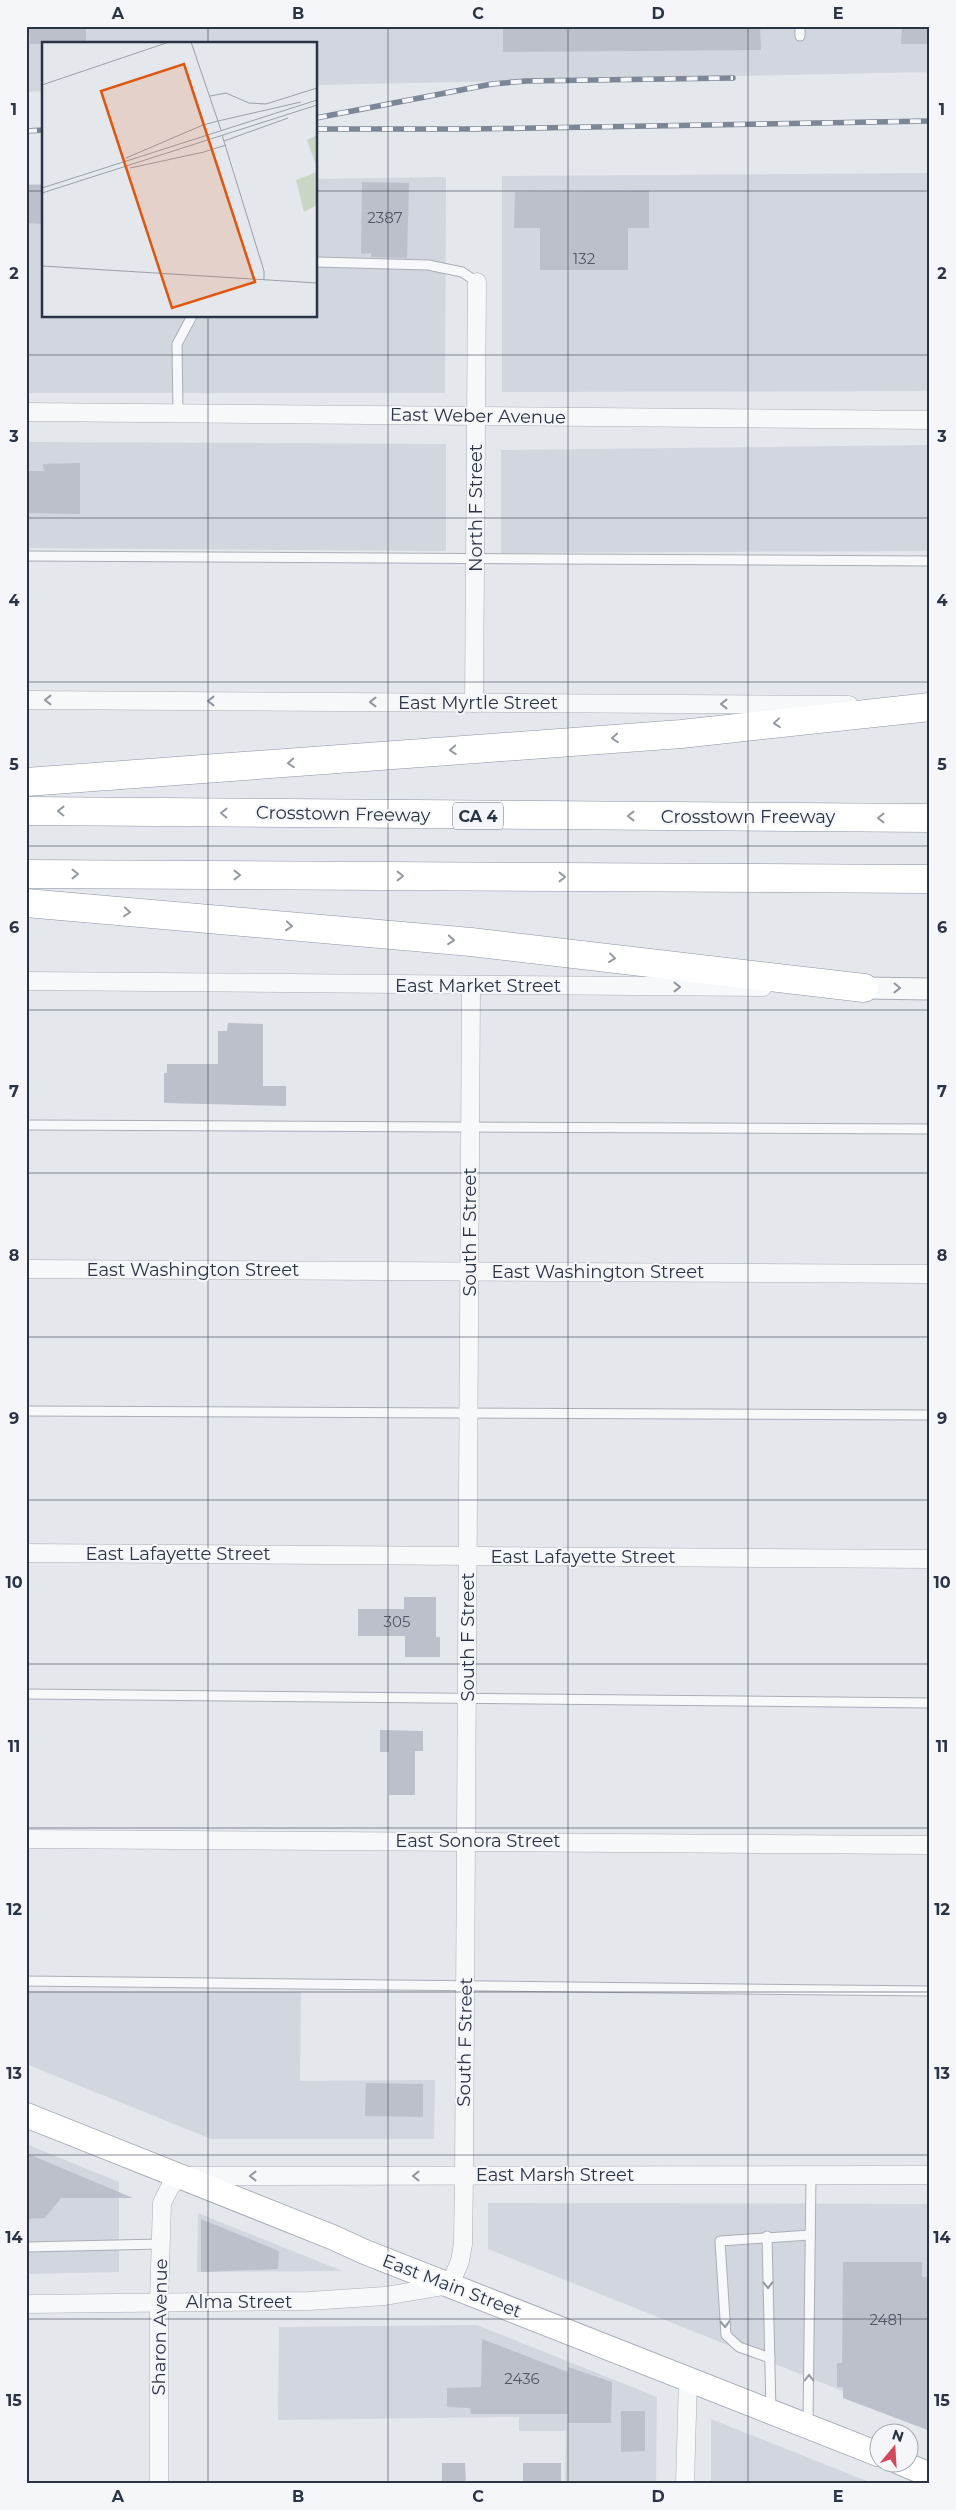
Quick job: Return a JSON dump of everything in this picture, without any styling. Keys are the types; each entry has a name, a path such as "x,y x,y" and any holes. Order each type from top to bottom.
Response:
{"highway":[{"path":"26,782 681,734 930,706"},
{"name":"Crosstown Freeway","path":"26,811 930,818"},
{"path":"26,874 930,879"},
{"path":"26,903 471,942 864,988"}],"main road":[{"name":"East Main Street","path":"26,2116 868,2450"},
{"path":"918,2470 930,2475"}],"street":[{"name":"North F Street","path":"474,703 477,282"},
{"name":"East Weber Avenue","path":"26,412 930,420"},
{"name":"East Myrtle Street","path":"26,700 930,706"},
{"name":"East Market Street","path":"26,981 471,986 930,988"},
{"name":"South F Street","path":"450,2285 460,2262 463,2244 468,1700 471,986"},
{"name":"East Washington Street","path":"26,1269 930,1274"},
{"name":"East Lafayette Street","path":"26,1553 930,1559"},
{"name":"East Sonora Street","path":"26,1838 930,1845"},
{"name":"East Marsh Street","path":"179,2176 930,2175"},
{"name":"Sharon Avenue","path":"159,2484 159,2302 162,2203 170,2187 179,2176"},
{"name":"Alma Street","path":"26,2304 309,2302 385,2296 450,2285"},
{"path":"685,2484 688,2379"}],"lane":[{"path":"800,26 800,36"},
{"path":"318,262 428,265 462,272 477,282"},
{"path":"178,413 177,344 191,318"},
{"path":"26,556 930,561"},
{"path":"26,1125 930,1129"},
{"path":"26,1411 930,1414"},
{"path":"26,1694 468,1700 930,1703"},
{"path":"26,1982 930,1991"},
{"path":"808,2427 811,2175"},
{"path":"770,2358 739,2347 726,2335 720,2241 767,2236 810,2235"},
{"path":"767,2236 771,2412"},
{"path":"26,2247 161,2244"}],"shaded area":[{"path":"26,26 930,26 930,72 318,85 318,42 42,42 42,91 26,92"},
{"path":"930,173 930,391 502,392 502,176"},
{"path":"446,177 445,393 26,393 26,184 42,184 42,318 318,318 318,179"},
{"path":"26,442 446,444 446,551 26,548"},
{"path":"930,445 930,551 501,553 501,450"},
{"path":"26,1991 301,1992 300,2081 435,2080 434,2139 211,2139 26,2064"},
{"path":"26,2144 119,2182 119,2272 26,2274"},
{"path":"488,2203 930,2204 930,2426 488,2249"},
{"path":"198,2213 343,2271 197,2272"},
{"path":"477,2325 657,2397 656,2484 565,2484 566,2431 519,2431 519,2417 278,2420 279,2327"},
{"path":"711,2419 874,2484 711,2484"}],"building":[{"path":"29,26 86,26 86,42 42,42 42,44 30,44"},
{"path":"503,26 760,26 761,50 503,52"},
{"path":"902,26 930,26 930,44 901,44"},
{"path":"362,182 409,183 407,258 371,257 371,253 361,254"},
{"path":"26,185 42,185 42,224 26,223"},
{"path":"649,191 649,228 628,228 628,270 540,270 540,228 514,228 515,192"},
{"path":"80,463 80,514 26,513 26,471 44,471 43,464"},
{"path":"228,1023 263,1024 263,1086 286,1086 286,1106 164,1103 164,1073 167,1073 167,1064 218,1064 218,1031 227,1031"},
{"path":"404,1597 436,1597 436,1637 440,1637 440,1657 405,1657 405,1636 358,1636 358,1609 404,1609"},
{"path":"380,1730 423,1731 423,1751 415,1751 415,1795 389,1795 389,1752 380,1752"},
{"path":"366,2083 423,2084 423,2117 365,2116"},
{"path":"26,2153 133,2198 61,2198 45,2218 26,2219"},
{"path":"201,2219 279,2251 278,2269 201,2272"},
{"path":"843,2262 922,2262 922,2277 930,2277 930,2431 918,2426 918,2422 906,2422 843,2398 843,2387 837,2387 837,2363 842,2363"},
{"path":"482,2339 568,2372 568,2367 612,2382 611,2423 568,2423 568,2414 471,2414 470,2408 447,2407 447,2388 481,2387"},
{"path":"621,2411 645,2411 645,2451 621,2452"},
{"path":"442,2463 465,2463 466,2484 442,2484"},
{"path":"523,2463 561,2463 561,2484 523,2484"}],"railway":[{"path":"318,118 492,84 526,81 733,78"},
{"path":"318,129 473,129 930,121"},
{"path":"26,131 42,130"}]}
